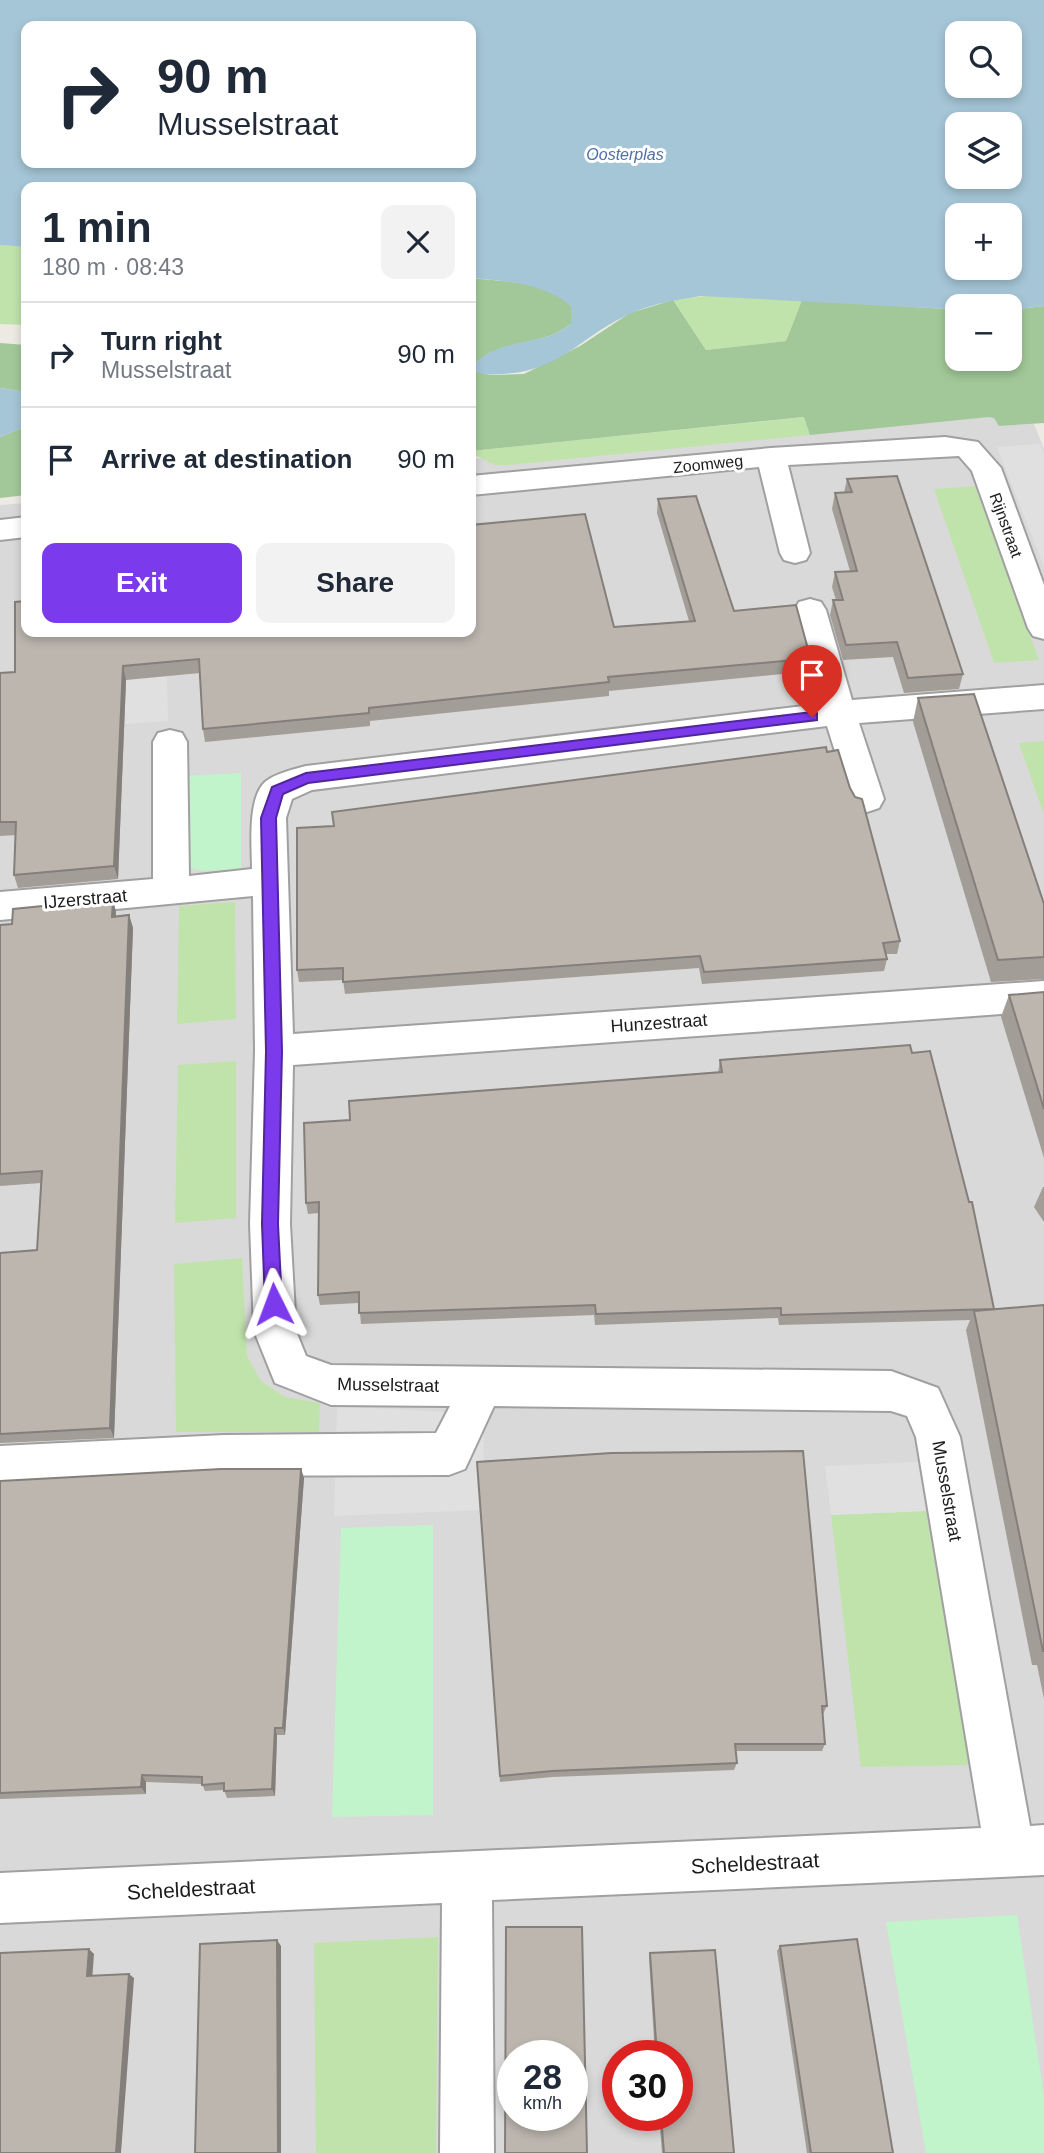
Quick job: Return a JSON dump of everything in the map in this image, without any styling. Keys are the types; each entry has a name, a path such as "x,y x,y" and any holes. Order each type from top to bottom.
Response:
{"street":[{"name":"Zoomweg","path":"476,486 771,457 945,446"},
{"name":"Rijnstraat","path":"945,446 968,448 986,468 1044,628"},
{"path":"771,457 795,553"},
{"path":"0,530 21,528"},
{"path":"810,610 867,799"},
{"name":"Musselstraat","path":"1035,1857 938,1437 923,1402 891,1391 331,1385 290,1368 275,1331 270,1224 274,1051 269,818 277,791 306,778 839,713 1044,697"},
{"path":"170,742 171,891"},
{"name":"IJzerstraat","path":"0,906 270,881"},
{"name":"Hunzestraat","path":"274,1051 1044,996"},
{"path":"0,1467 145,1458 358,1452 449,1454 481,1387"},
{"name":"Scheldestraat","path":"0,1898 467,1876 1035,1857"},
{"path":"467,1876 467,2153"}],"shaded area":[{"path":"1026,404 1044,449 1044,2153 0,2153 0,505 21,503 21,637 476,637 476,459"},
{"path":"1040,444 1044,455 1044,567 997,447"},
{"path":"167,674 168,721 12,732 14,690"},
{"path":"337,1406 483,1414 485,1510 334,1516"},
{"path":"918,1462 926,1511 831,1515 825,1466"}],"green space":[{"path":"0,245 21,247 21,325 0,324"},
{"path":"476,279 538,287 562,297 571,306 571,324 559,332 496,350 476,363"},
{"path":"714,295 802,300 786,341 706,350 673,300"},
{"path":"673,300 706,350 786,341 802,300 945,309 945,371 1022,371 1022,310 1044,306 1044,423 999,426 994,418 989,417 810,435 804,417 476,450 476,371 490,375 524,374 580,346 630,313"},
{"path":"0,343 21,345 21,391 0,388"},
{"path":"805,417 810,435 509,465 495,465 476,456 476,450"},
{"path":"21,428 21,496 0,498 0,437"},
{"path":"975,486 1039,660 994,663 934,489"},
{"path":"1044,741 1044,815 1019,743"},
{"path":"241,773 241,869 204,871 187,867 186,776"},
{"path":"235,902 236,1019 177,1024 179,906"},
{"path":"236,1061 236,1218 175,1223 178,1065"},
{"path":"242,1258 247,1356 261,1381 285,1397 320,1403 319,1432 176,1432 174,1264"},
{"path":"926,1511 970,1765 861,1767 831,1515"},
{"path":"433,1525 433,1815 332,1817 341,1528"},
{"path":"1017,1915 1044,2097 1044,2153 926,2153 886,1922"},
{"path":"438,1937 436,2153 316,2153 314,1943"}],"water":[{"name":"Oosterplas","path":"0,0 1044,0 1044,306 1022,310 1022,294 945,294 945,309 701,296 657,304 632,313 540,367 522,372 489,374 476,371 479,360 496,350 562,330 571,324 571,306 561,298 537,288 476,278 476,182 21,182 21,247 0,245"},
{"path":"0,388 21,391 21,428 0,437"}],"building":[{"path":"897,476 963,674 908,678 897,642 846,645 833,600 843,600 835,572 857,571 835,493 852,492 847,479"},
{"path":"696,496 734,611 796,605 808,649 803,650 805,659 608,677 609,682 369,708 369,713 203,729 199,659 123,666 114,866 14,875 16,822 0,822 0,673 15,672 15,602 21,601 21,637 476,637 476,525 585,514 614,627 695,621 658,499"},
{"path":"974,694 1044,904 1044,957 998,960 918,698"},
{"path":"826,747 827,752 838,750 850,788 855,797 862,799 900,941 883,943 887,959 704,972 700,956 343,982 343,968 297,970 297,828 334,826 332,812"},
{"path":"113,899 112,917 129,915 110,1428 0,1434 0,1253 37,1250 42,1171 0,1174 0,925 12,924 13,909"},
{"path":"1044,992 1044,1109 1009,995"},
{"path":"910,1045 912,1053 930,1051 969,1202 972,1202 994,1309 781,1315 781,1308 596,1314 595,1305 359,1313 359,1292 318,1295 319,1202 306,1203 304,1123 350,1120 349,1101 722,1072 720,1060"},
{"path":"1044,1305 1044,1651 1043,1651 974,1311"},
{"path":"803,1451 827,1706 822,1706 825,1744 735,1744 737,1763 552,1771 500,1776 477,1462 611,1453"},
{"path":"221,1469 301,1469 283,1728 275,1728 272,1789 224,1791 224,1783 202,1785 202,1777 142,1775 141,1787 0,1793 0,1481"},
{"path":"506,1927 582,1927 584,2040 506,2040"},
{"path":"857,1939 893,2153 811,2153 780,1946"},
{"path":"277,1940 278,2153 195,2153 200,1944"},
{"path":"89,1949 87,1976 129,1974 116,2153 0,2153 0,1953"},
{"path":"715,1950 734,2153 664,2153 662,2131 693,2131 693,2040 656,2040 650,1953"},
{"path":"505,2131 587,2131 587,2153 505,2153"}],"route":[{"path":"274,1304 270,1224 274,1051 269,818 277,791 306,778 812,717"}]}
